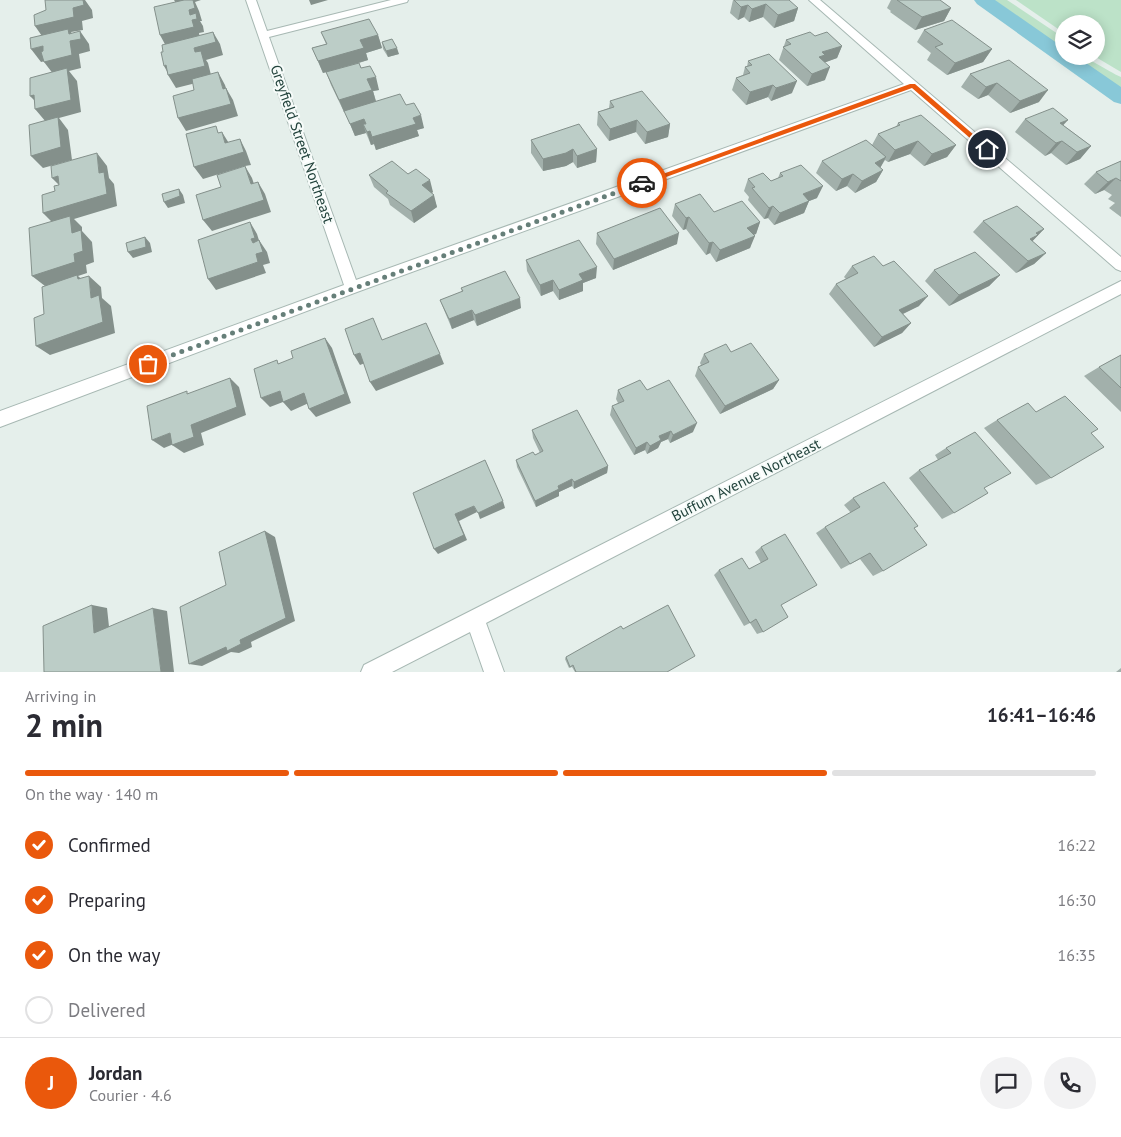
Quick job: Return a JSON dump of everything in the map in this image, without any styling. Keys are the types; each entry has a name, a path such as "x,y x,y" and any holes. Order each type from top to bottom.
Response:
{"street":[{"name":"Greyfield Street Northeast","path":"251,0 265,35 352,288"},
{"path":"265,35 402,0"},
{"path":"814,0 1121,265"},
{"path":"0,419 352,288 913,85"},
{"name":"Buffum Avenue Northeast","path":"371,672 1121,287"},
{"path":"475,620 494,672"}],"green space":[{"path":"994,0 1007,0 1055,32 1055,43"},
{"path":"1016,0 1121,0 1121,72 1105,63 1105,15 1055,15 1055,27"},
{"path":"1087,65 1098,65 1121,77 1121,89"}],"building":[{"path":"45,0 83,0 84,5 73,8 74,17 35,26 34,15 46,10"},
{"path":"184,0 193,0 195,8 189,10 190,15 196,13 197,19 192,20 194,27 160,35 154,7"},
{"path":"734,0 789,0 798,8 778,15 766,4 752,9 748,5 741,7"},
{"path":"897,0 940,0 951,8 922,17"},
{"path":"369,19 378,35 360,40 364,48 318,61 312,48 327,44 321,32"},
{"path":"952,20 992,49 955,63 935,47 943,44 924,30"},
{"path":"68,29 69,34 80,31 81,39 70,41 72,55 44,62 41,52 43,51 43,46 31,49 30,38"},
{"path":"213,32 216,42 194,48 195,52 201,51 205,66 168,75 161,52 163,52 162,45"},
{"path":"810,32 815,36 827,32 842,46 822,52 825,55 819,57 830,67 812,74 783,47 791,44 786,40"},
{"path":"392,39 397,48 386,51 382,42"},
{"path":"769,54 797,81 776,88 773,85 750,92 736,78 750,73 745,67 752,65 748,61"},
{"path":"1009,60 1048,90 1020,101 997,83 986,87 970,74"},
{"path":"359,63 361,68 370,66 376,77 367,79 372,90 339,100 326,72"},
{"path":"67,68 71,100 35,109 34,95 30,96 30,78"},
{"path":"218,72 223,89 226,88 231,104 178,118 173,96 194,90 192,79"},
{"path":"642,91 670,124 647,132 637,120 610,129 598,112 614,107 610,101"},
{"path":"400,94 406,105 414,103 421,115 413,118 416,124 372,137 370,131 367,132 363,124 366,124 364,119 350,124 344,111"},
{"path":"1053,108 1068,120 1060,123 1091,146 1077,152 1062,141 1056,143 1025,119"},
{"path":"921,115 956,145 932,154 918,141 895,150 878,134 900,125 898,123"},
{"path":"58,117 61,147 31,156 29,125"},
{"path":"579,124 597,149 577,156 573,149 566,153 543,159 531,140"},
{"path":"216,126 218,133 222,132 225,143 240,139 244,152 194,167 186,134"},
{"path":"866,140 886,157 875,163 883,170 862,181 853,174 842,179 822,161"},
{"path":"97,153 99,173 104,172 107,194 43,213 42,195 55,191 54,186 59,185 58,176 52,178 51,166"},
{"path":"392,161 408,174 416,169 430,180 422,185 434,195 411,211 386,193 388,191 369,175"},
{"path":"1121,161 1121,181 1116,178 1108,182 1096,172"},
{"path":"801,165 823,186 803,194 809,201 780,213 773,206 769,208 752,188 755,187 748,179 763,173 771,181 783,176 780,173"},
{"path":"245,166 251,184 258,182 264,200 203,220 196,195 221,187 217,175"},
{"path":"179,189 180,196 164,202 162,194"},
{"path":"700,194 714,212 742,201 760,222 747,228 755,236 720,250 713,242 709,243 689,217 686,218 675,204"},
{"path":"1017,206 1044,229 1030,239 1046,253 1028,261 983,221"},
{"path":"660,208 679,233 614,259 597,233"},
{"path":"70,216 72,233 81,230 83,251 74,254 75,262 32,276 29,228"},
{"path":"250,222 255,238 251,239 253,243 259,240 263,252 256,254 258,262 208,279 198,240"},
{"path":"145,237 146,247 128,252 126,243"},
{"path":"579,240 597,267 579,274 583,280 559,290 553,280 540,285 526,260"},
{"path":"975,252 1000,275 959,295 934,270"},
{"path":"874,256 883,266 894,261 928,296 899,310 911,323 882,337 836,284 858,273 852,266"},
{"path":"505,271 520,298 475,315 472,310 449,319 440,300 463,291 461,288"},
{"path":"77,275 78,279 89,276 91,298 99,295 103,322 36,346 34,318 44,314 42,287"},
{"path":"373,318 382,340 426,323 440,354 370,382 360,353 354,355 345,329"},
{"path":"325,338 345,394 309,409 304,393 283,402 280,391 261,398 254,369 277,360 278,364 293,358 291,351"},
{"path":"751,343 779,380 725,406 698,367 709,362 704,354 726,344 731,352"},
{"path":"1121,355 1121,388 1099,367"},
{"path":"230,378 237,407 191,425 194,437 172,445 170,433 152,440 147,406"},
{"path":"640,380 647,390 669,380 697,423 673,435 671,431 659,436 661,440 650,446 647,442 636,448 612,406 624,401 618,390"},
{"path":"1065,396 1098,429 1091,433 1104,447 1051,478 997,420 1028,403 1036,412"},
{"path":"577,410 608,466 574,482 572,479 558,486 559,489 535,501 516,460 533,452 535,455 543,451 532,430"},
{"path":"975,432 1011,473 984,488 988,493 954,513 919,470 951,453 946,448"},
{"path":"485,460 503,501 478,513 474,506 455,514 464,535 434,549 413,493"},
{"path":"884,482 918,526 914,528 927,545 883,571 870,553 850,564 825,527 860,507 853,498"},
{"path":"265,531 286,618 240,640 241,644 227,651 226,647 189,664 180,607 226,585 219,552"},
{"path":"785,534 817,585 781,605 788,617 763,632 756,619 750,623 719,570 742,558 749,569 768,559 761,547"},
{"path":"92,605 94,633 153,608 161,672 44,672 43,626"},
{"path":"668,605 695,656 667,672 576,672 573,665 570,667 566,657 621,626 623,629"}],"waterway":[{"path":"983,0 1121,97"}],"way so far":[{"path":"148,364 642,183"}],"route":[{"path":"642,183 913,85 987,149"}]}
